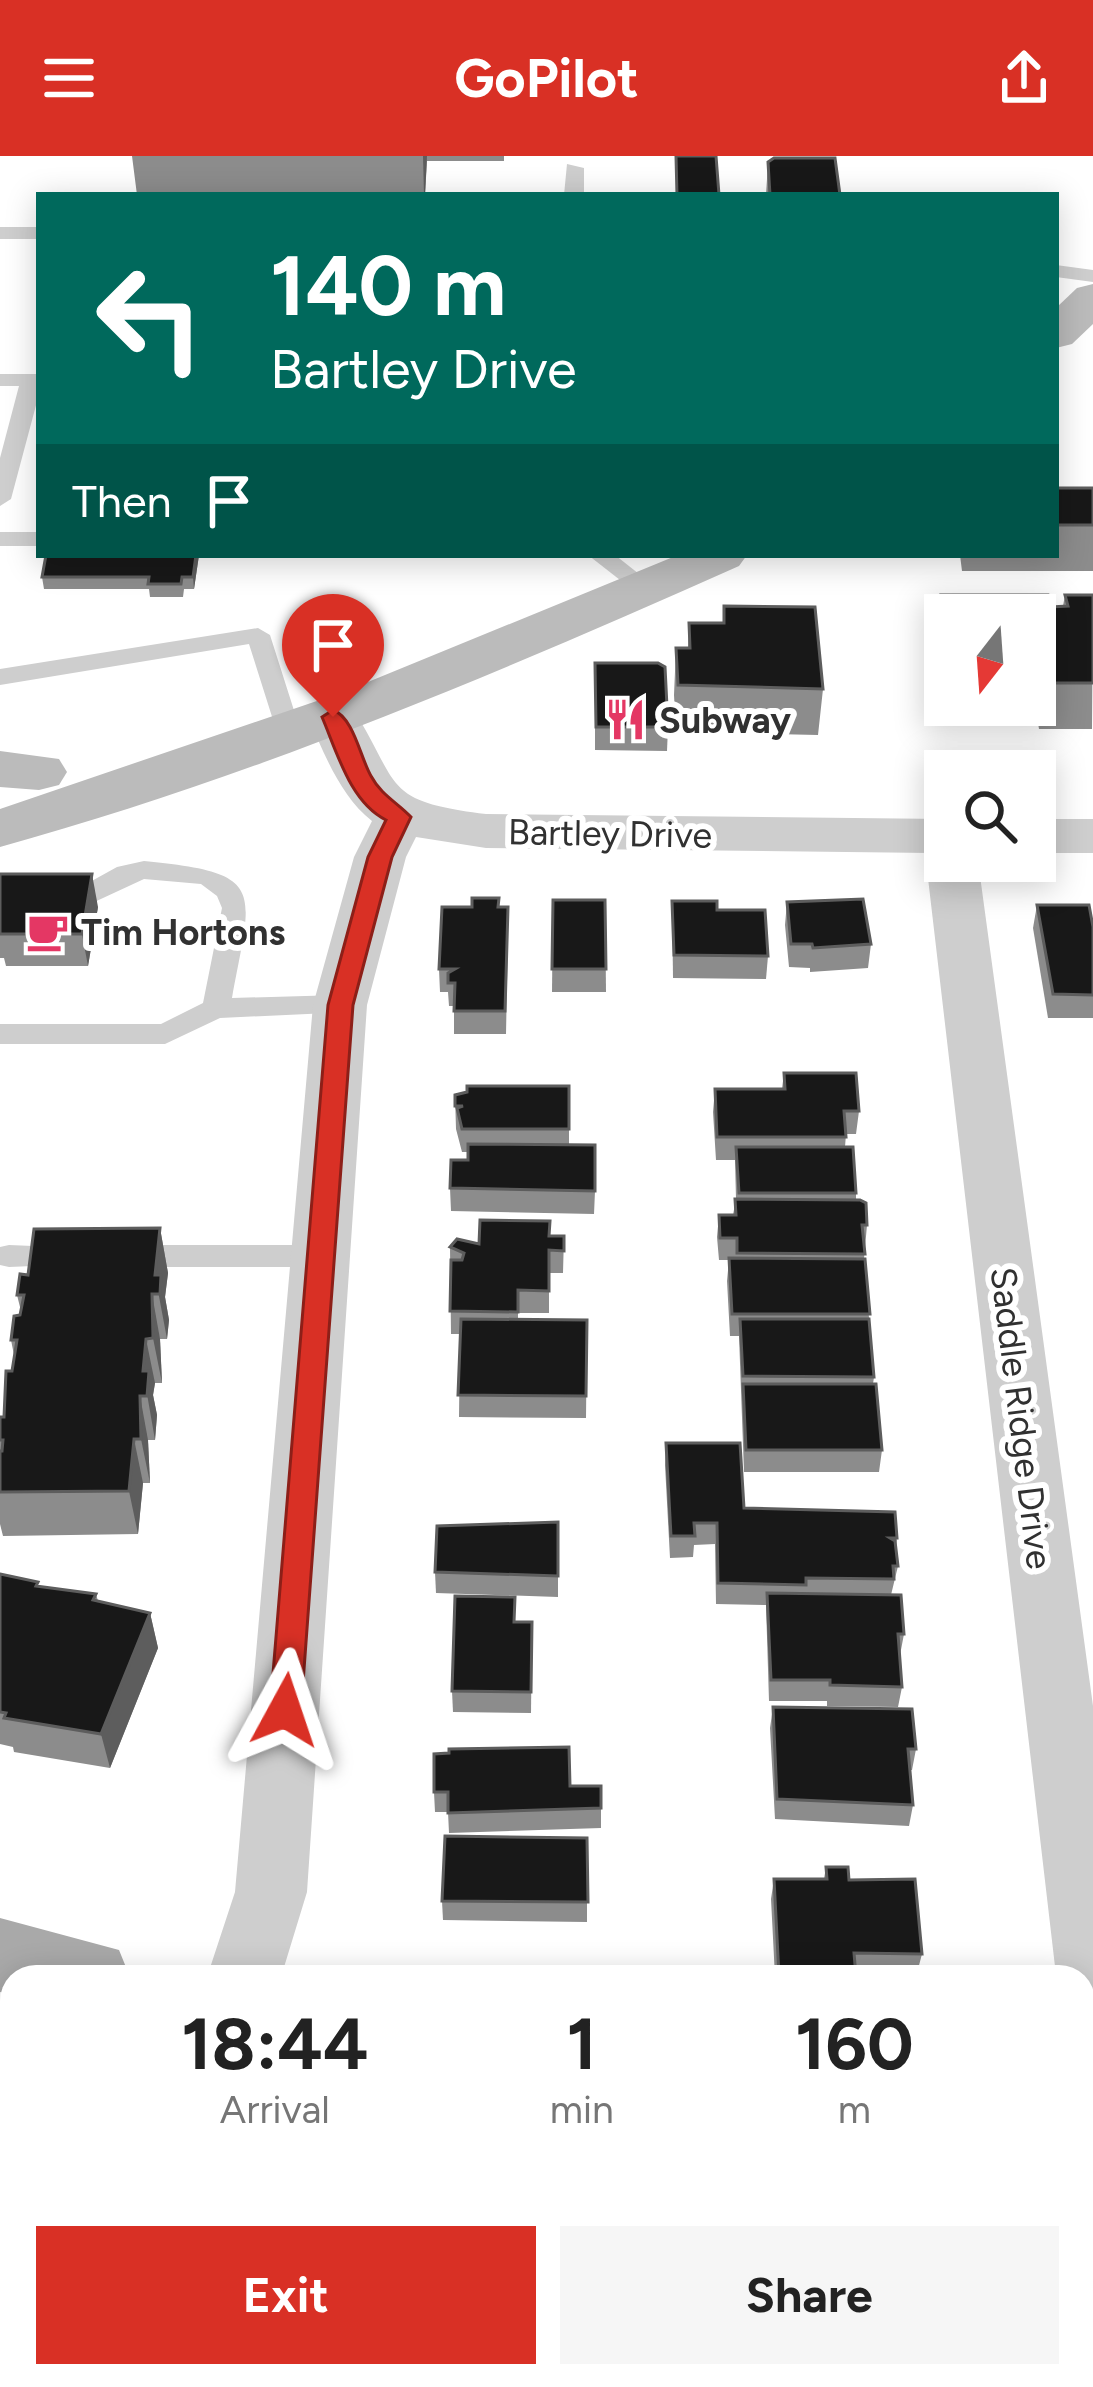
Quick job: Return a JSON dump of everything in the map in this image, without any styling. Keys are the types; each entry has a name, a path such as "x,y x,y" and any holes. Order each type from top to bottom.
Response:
{"main road":[{"path":"1059,331 1093,298"},
{"path":"0,828 157,780 714,558"},
{"path":"13,773 155,744 310,720"},
{"path":"0,1955 41,1965"}],"street":[{"path":"248,1965 271,1892 340,1005 380,857 400,817 383,809 310,720"},
{"name":"Bartley Drive","path":"400,817 486,831 924,836"},
{"path":"1056,836 1093,836"},
{"name":"Saddle Ridge Drive","path":"955,882 1092,1965"}],"lane":[{"path":"574,168 574,192"},
{"path":"0,233 36,233"},
{"path":"1059,271 1093,275"},
{"path":"0,380 35,380 0,499"},
{"path":"0,539 36,539"},
{"path":"604,558 646,589"},
{"path":"0,677 258,635 310,720"},
{"path":"0,903 76,902 126,873 144,870 208,876 229,891 235,908 224,984 215,1008"},
{"path":"0,1034 165,1034 215,1008 340,1005"},
{"path":"9,1256 322,1256"}],"building":[{"path":"676,156 716,156 719,192 677,192"},
{"path":"774,158 835,158 840,192 770,192 768,162"},
{"path":"1059,488 1093,488 1093,525 1059,525"},
{"path":"45,558 196,558 193,577 182,577 181,584 148,584 149,577 42,577"},
{"path":"1065,595 1093,595 1093,683 1056,683 1056,607 1068,606"},
{"path":"724,606 815,607 823,689 678,685 676,648 690,648 689,623 724,623"},
{"path":"595,663 665,667 668,727 596,727"},
{"path":"0,874 92,874 82,934 0,934"},
{"path":"472,898 499,898 498,907 508,907 505,1011 454,1011 455,983 448,983 448,973 455,969 439,969 442,907 472,907"},
{"path":"863,899 871,944 813,948 812,944 791,944 787,902"},
{"path":"553,900 605,900 606,969 552,969"},
{"path":"672,901 717,901 717,910 765,910 768,956 674,955"},
{"path":"1037,905 1089,905 1093,995 1053,994"},
{"path":"784,1073 856,1073 859,1111 844,1111 846,1137 717,1137 715,1089 785,1089"},
{"path":"467,1086 569,1086 569,1129 462,1129 457,1108 463,1106 455,1106 455,1095 467,1092"},
{"path":"468,1144 595,1145 595,1191 450,1188 451,1160 468,1160"},
{"path":"736,1147 853,1147 856,1193 739,1193"},
{"path":"735,1199 860,1200 866,1203 865,1254 737,1253 737,1238 720,1238 719,1215 736,1215"},
{"path":"480,1220 550,1221 549,1236 564,1236 564,1251 549,1250 549,1291 518,1290 518,1312 450,1311 451,1260 462,1260 464,1253 450,1247 457,1239 479,1244"},
{"path":"160,1228 155,1275 161,1275 160,1294 152,1294 153,1338 146,1339 143,1371 149,1371 147,1396 140,1396 141,1439 134,1439 129,1491 0,1492 0,1417 4,1417 6,1371 12,1371 17,1340 11,1340 14,1316 20,1315 24,1295 17,1295 20,1274 28,1275 34,1229"},
{"path":"729,1258 865,1259 870,1314 732,1314"},
{"path":"461,1319 587,1320 586,1396 458,1395"},
{"path":"740,1319 869,1319 874,1377 743,1376"},
{"path":"743,1384 876,1384 882,1450 746,1450"},
{"path":"666,1443 740,1443 744,1508 895,1512 897,1538 890,1538 895,1541 898,1566 893,1566 894,1579 806,1578 806,1585 718,1583 717,1523 694,1523 695,1536 671,1536"},
{"path":"558,1522 558,1576 435,1572 437,1526"},
{"path":"0,1574 38,1582 36,1586 96,1594 93,1600 150,1613 101,1734 4,1718 6,1713 0,1712"},
{"path":"767,1593 901,1595 902,1687 771,1680"},
{"path":"455,1596 515,1597 514,1622 532,1622 531,1692 452,1691"},
{"path":"773,1707 912,1709 916,1749 908,1749 913,1805 777,1799"},
{"path":"569,1747 570,1786 601,1786 601,1808 448,1813 448,1792 434,1792 434,1754 449,1753 449,1749"},
{"path":"445,1836 587,1838 588,1902 442,1901"},
{"path":"826,1867 848,1867 849,1880 915,1879 922,1954 854,1953 855,1965 778,1965 774,1879 827,1879"}],"place":[{"name":"Subway","path":"625,720"},
{"name":"Tim Hortons","path":"47,932"}],"route":[{"path":"285,1710 340,1005 380,857 400,817 383,809 362,782 333,717"}]}
